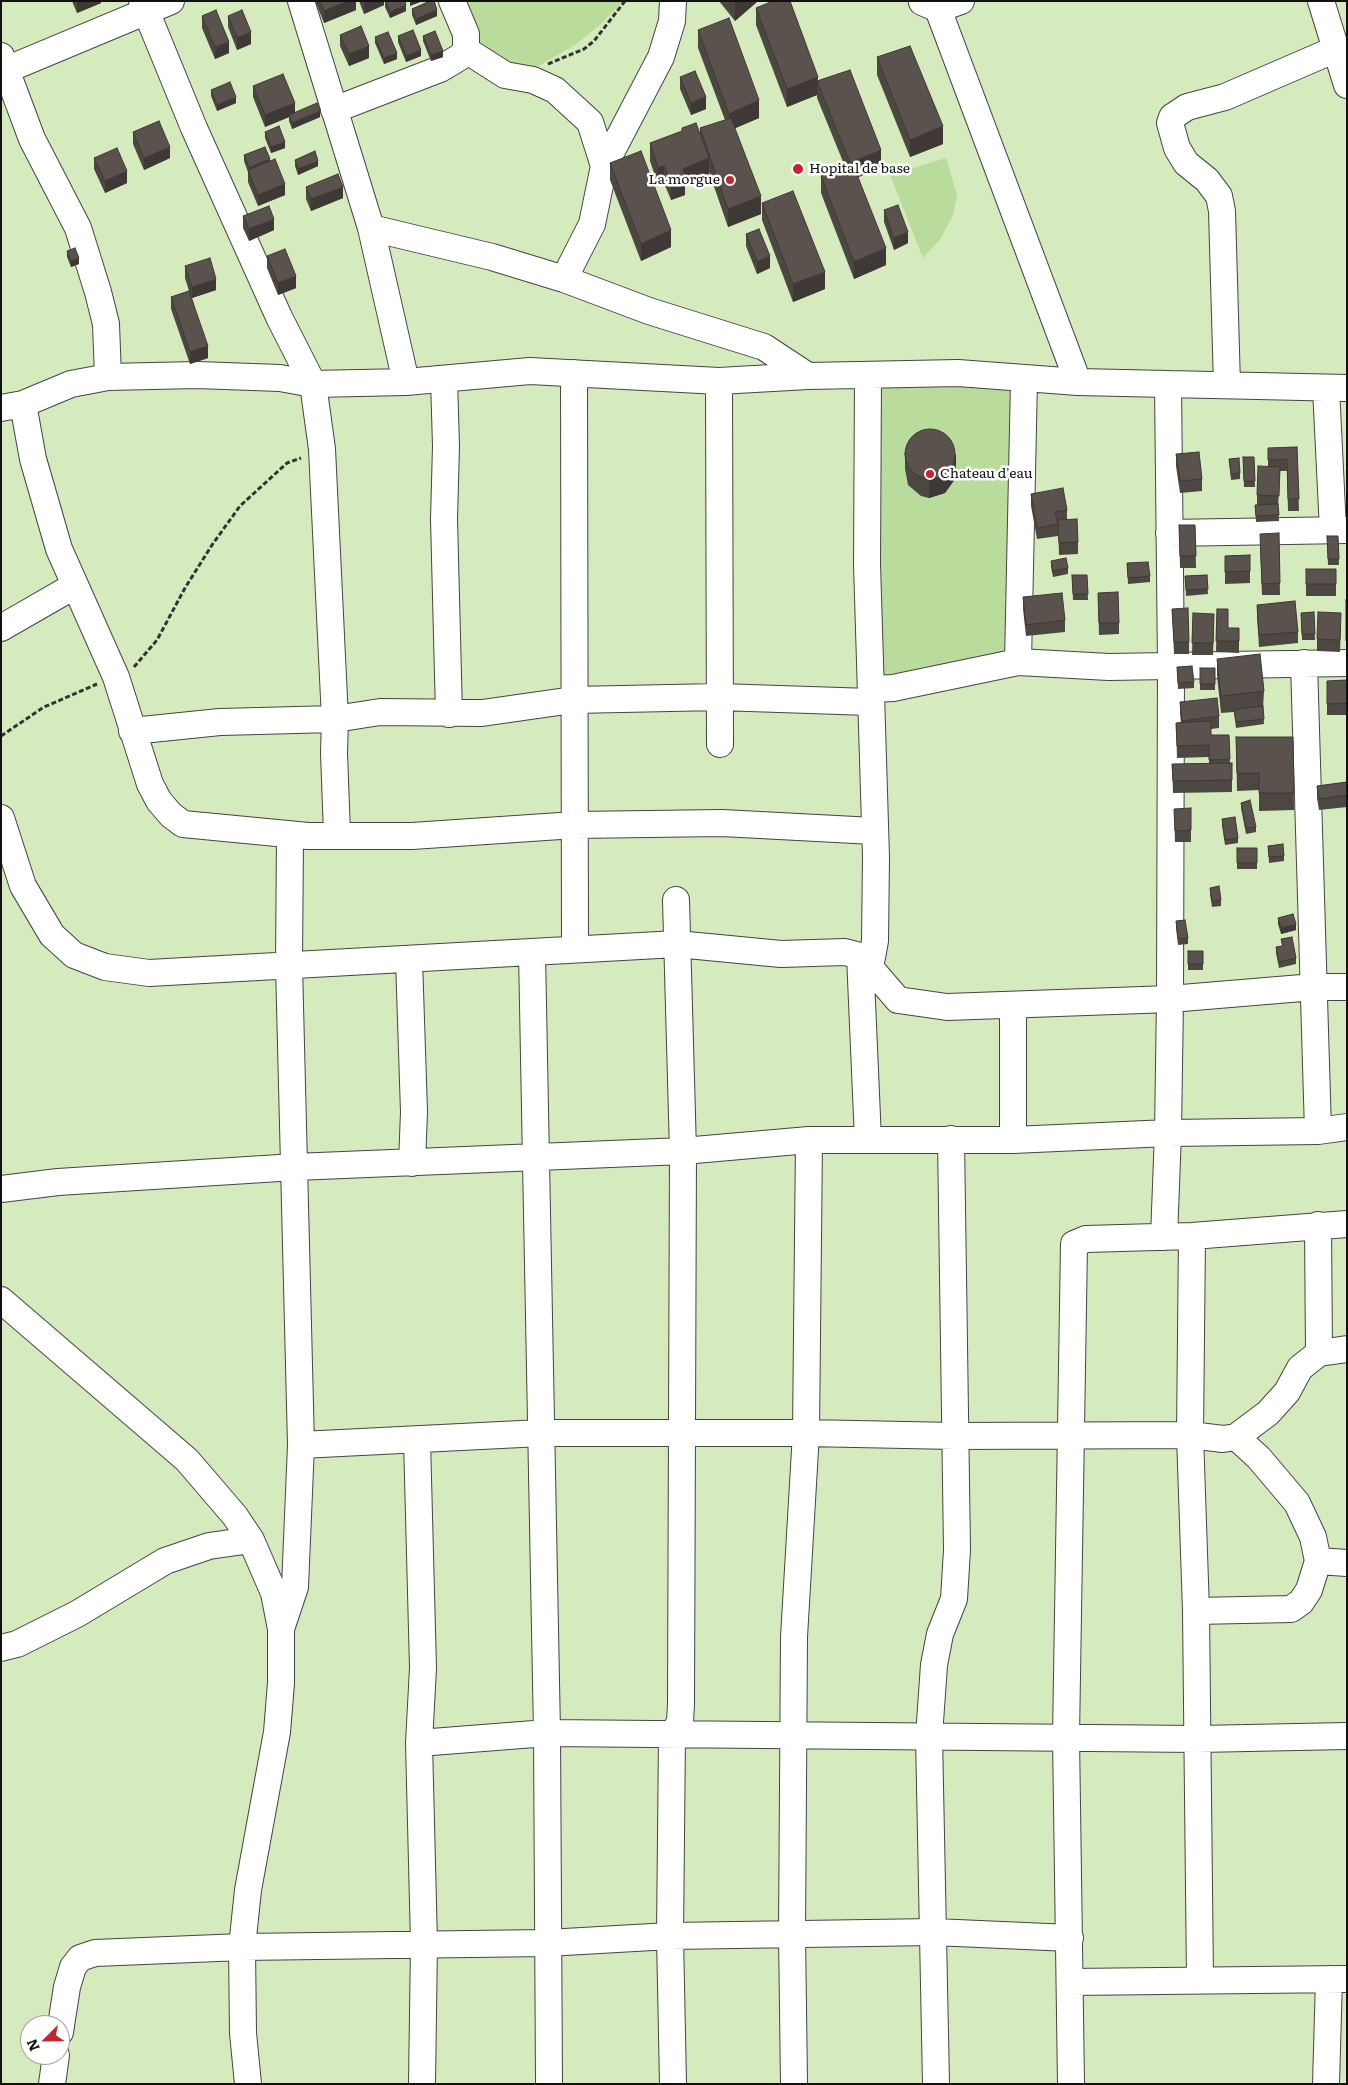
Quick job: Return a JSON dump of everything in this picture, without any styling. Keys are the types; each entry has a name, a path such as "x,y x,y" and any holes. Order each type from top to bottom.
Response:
{"street":[{"path":"108,377 106,324 78,228 32,139 3,66 144,6 171,1"},
{"path":"301,1 371,228 406,382"},
{"path":"334,110 452,63 466,50 466,34 452,1"},
{"path":"564,279 592,224 604,166 661,57 672,21 673,1"},
{"path":"1321,1 1347,85"},
{"path":"939,3 1078,382"},
{"path":"144,6 194,128 279,317 313,384 322,449 335,719 334,754 337,834"},
{"path":"466,50 505,75 523,77 555,90 590,122 604,166"},
{"path":"1228,385 1222,211 1218,196 1207,180 1186,164 1177,148 1170,123 1172,117 1187,107 1225,98 1336,50"},
{"path":"371,228 492,257 564,279 649,311 764,347 808,376"},
{"path":"874,831 722,823 575,825 412,836 290,835 212,825 183,824 171,815 159,801 150,784 116,677 59,549 33,459 12,406 71,384 108,377 197,375 280,378 313,384 406,382 530,371 719,381 808,376 958,373 1024,380 1336,388 1340,530 1169,532"},
{"path":"574,373 575,950"},
{"path":"868,376 868,564 875,941 865,962 868,1140"},
{"path":"444,379 446,446 444,519 449,714"},
{"path":"1018,662 1024,380"},
{"path":"719,381 720,744"},
{"path":"1164,1237 1170,999 1171,666 1168,384"},
{"path":"1,628 74,586"},
{"path":"132,731 220,722 335,719 380,712 482,713 574,700 871,696 894,688 1018,662 1109,667 1347,663"},
{"path":"1304,663 1318,1131"},
{"path":"1,818 9,870 23,886 52,935 74,955 105,967 149,973 678,944 781,954 831,951 865,962 898,1000 948,1007 1170,999 1314,987 1347,987"},
{"path":"280,1629 295,1587 301,1445 289,965 290,835"},
{"path":"673,2084 670,1936 672,1735 680,1722 682,1704 683,1151 676,900"},
{"path":"532,953 547,1734 549,2084"},
{"path":"409,959 414,1112 412,1163"},
{"path":"1013,1005 1013,1140"},
{"path":"1,1189 58,1182 294,1167 683,1151 810,1140 1013,1140 1168,1133 1318,1131 1347,1127"},
{"path":"794,2084 792,1934 795,1736 794,1637 806,1433 810,1140"},
{"path":"936,2084 929,1736 934,1664 940,1634 954,1599 957,1550 951,1140"},
{"path":"1071,2084 1066,1737 1074,1244 1086,1239 1192,1236 1318,1224 1347,1224"},
{"path":"1318,1224 1319,1353"},
{"path":"1192,1236 1190,1435 1196,1611 1200,1980"},
{"path":"1,1300 187,1460 235,1516 251,1540 274,1593 280,1629 281,1682 277,1732 249,1881 242,1947 243,2032 248,2084"},
{"path":"301,1445 540,1433 682,1435 806,1433 955,1436 1190,1435 1223,1439 1236,1437 1268,1413 1287,1392 1300,1368 1319,1353 1347,1349"},
{"path":"1196,1611 1291,1609 1301,1602 1309,1590 1318,1561 1313,1537 1297,1503 1259,1458 1236,1437"},
{"path":"417,1440 423,1668 419,1743 424,1944 422,2084"},
{"path":"1,1648 17,1644 77,1614 165,1561 209,1546 251,1540"},
{"path":"1318,1561 1347,1563"},
{"path":"419,1743 547,1734 1198,1739 1347,1736"},
{"path":"63,2015 67,1987 73,1967 80,1958 95,1953 242,1947 547,1943 670,1936 792,1934 934,1932 1070,1938"},
{"path":"1070,1982 1338,1979 1326,2084"},
{"path":"52,2084 55,2065"}],"path":[{"path":"523,77 584,49 594,42 625,1"},
{"path":"1,736 44,707 127,674 157,640 189,581 240,506 287,463 322,449"}],"green space":[{"path":"1,1 1347,1 1347,2084 1,2084"},
{"path":"459,1 623,1 600,25 575,45 535,68 511,72 474,39"},
{"path":"946,158 957,195 953,215 941,238 923,258 890,175"},
{"path":"873,381 1019,384 1013,658 878,682"}],"building":[{"path":"320,1 349,1 324,11"},
{"path":"386,1 405,1 406,5 390,12"},
{"path":"434,1 437,10 416,19 412,9"},
{"path":"773,1 790,1 818,77 787,89 756,8"},
{"path":"216,10 229,42 215,47 202,16"},
{"path":"242,10 251,32 237,38 228,16"},
{"path":"729,18 759,100 729,114 698,30"},
{"path":"361,26 369,46 349,54 340,35"},
{"path":"413,30 421,50 406,56 398,36"},
{"path":"435,31 443,51 431,55 423,36"},
{"path":"388,32 397,53 384,58 375,37"},
{"path":"910,46 943,126 910,140 877,57"},
{"path":"850,70 881,150 850,163 817,81"},
{"path":"695,71 706,97 691,103 680,77"},
{"path":"283,74 295,103 265,115 253,86"},
{"path":"230,82 236,97 217,105 211,90"},
{"path":"317,103 320,111 292,123 289,115"},
{"name":"La morgue","path":"731,118 761,196 728,209 700,128"},
{"path":"159,121 170,147 144,158 133,132"},
{"path":"696,123 709,158 683,169 685,177 671,183 664,166 658,168 650,143 682,131 682,128"},
{"path":"279,126 285,142 271,147 265,132"},
{"path":"265,147 270,159 249,168 244,155"},
{"path":"117,148 127,171 105,181 94,158"},
{"path":"315,151 318,161 298,169 295,160"},
{"path":"641,151 671,230 641,244 610,163"},
{"path":"275,159 285,184 258,195 248,170"},
{"path":"854,167 886,248 854,262 821,176"},
{"path":"338,174 343,187 311,199 306,187"},
{"path":"793,191 825,272 793,284 762,203"},
{"path":"898,205 908,232 894,238 884,210"},
{"path":"269,206 274,219 249,229 243,216"},
{"path":"759,229 770,256 757,262 746,234"},
{"path":"75,248 79,258 71,261 67,251"},
{"path":"285,249 296,276 278,283 267,256"},
{"path":"210,258 216,279 192,287 185,266"},
{"path":"189,291 208,346 190,352 171,297"},
{"path":"930,429 940,431 948,436 953,444 955,454 953,464 948,472 940,477 930,479 920,477 912,472 907,464 905,454 907,444 912,436 920,431"},
{"path":"1297,447 1299,499 1288,499 1287,459 1268,460 1268,448"},
{"path":"1199,452 1202,479 1180,481 1176,454"},
{"path":"1243,457 1254,457 1255,481 1244,481"},
{"path":"1239,458 1240,473 1231,474 1229,459"},
{"path":"1258,466 1280,467 1279,496 1257,495"},
{"path":"1063,488 1067,510 1055,512 1058,524 1037,528 1031,494"},
{"path":"1278,504 1279,515 1256,516 1255,505"},
{"path":"1077,519 1078,542 1059,543 1058,520"},
{"path":"1179,525 1195,525 1196,556 1180,556"},
{"path":"1279,533 1280,583 1262,584 1260,534"},
{"path":"1327,536 1338,536 1339,559 1328,559"},
{"path":"1250,555 1250,571 1225,572 1225,556"},
{"path":"1066,558 1068,568 1053,571 1051,561"},
{"path":"1148,562 1150,576 1128,578 1127,563"},
{"path":"1306,569 1336,569 1336,584 1306,584"},
{"path":"1072,575 1087,575 1088,594 1073,594"},
{"path":"1207,575 1208,589 1186,590 1185,576"},
{"path":"1118,592 1119,623 1099,623 1098,593"},
{"path":"1062,593 1065,620 1026,625 1023,597"},
{"path":"1347,600 1347,641 1346,641"},
{"path":"1295,601 1298,632 1259,635 1257,605"},
{"path":"1188,608 1189,642 1174,642 1172,609"},
{"path":"1217,609 1228,609 1228,628 1239,628 1239,641 1216,641"},
{"path":"1314,612 1315,634 1302,634 1301,613"},
{"path":"1318,612 1341,613 1340,640 1317,639"},
{"path":"1193,613 1214,614 1213,643 1192,643"},
{"path":"1260,654 1264,691 1221,696 1217,659"},
{"path":"1192,666 1194,682 1178,683 1177,667"},
{"path":"1200,668 1215,668 1215,684 1200,684"},
{"path":"1347,680 1347,703 1327,704 1327,681"},
{"path":"1217,698 1219,716 1182,721 1180,702"},
{"path":"1263,706 1264,719 1236,722 1234,710"},
{"path":"1211,721 1211,735 1229,735 1230,759 1209,760 1209,745 1177,746 1176,723"},
{"path":"1236,737 1293,737 1294,793 1259,793 1259,773 1237,773"},
{"path":"1232,763 1232,780 1173,781 1172,764"},
{"path":"1347,782 1347,795 1319,799 1317,786"},
{"path":"1250,800 1256,827 1246,828 1241,803"},
{"path":"1191,808 1191,830 1175,831 1174,809"},
{"path":"1235,817 1238,838 1225,840 1222,819"},
{"path":"1283,844 1284,856 1269,857 1268,846"},
{"path":"1237,848 1257,848 1257,863 1237,863"},
{"path":"1219,886 1221,900 1212,901 1210,888"},
{"path":"1293,914 1296,924 1281,928 1278,918"},
{"path":"1185,920 1188,938 1178,939 1176,921"},
{"path":"1292,937 1296,958 1279,962 1276,947 1283,946 1281,939"},
{"path":"1188,951 1203,951 1203,964 1188,964"}],"place":[{"name":"Hopital de base","path":"798,169"},
{"name":"La morgue","path":"730,180"},
{"name":"Chateau d'eau","path":"930,474"}]}
